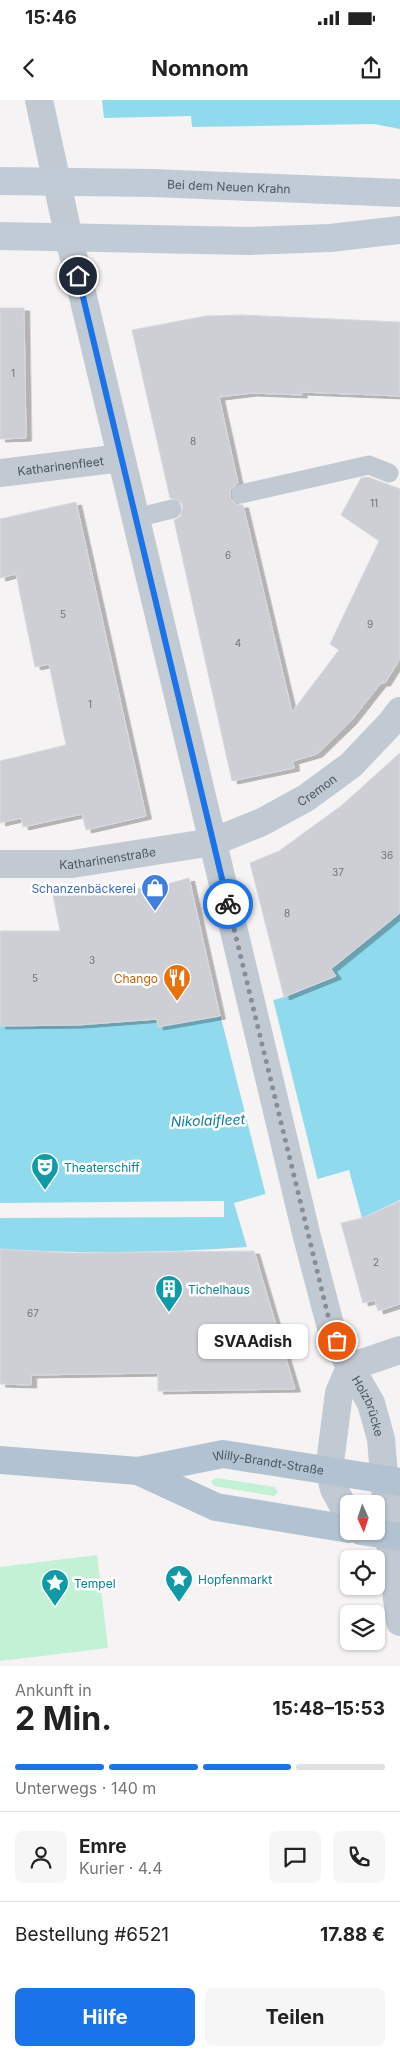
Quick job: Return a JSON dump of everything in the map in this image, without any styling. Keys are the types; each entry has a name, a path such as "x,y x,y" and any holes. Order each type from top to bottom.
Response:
{"main road":[{"name":"Bei dem Neuen Krahn","path":"0,181 153,183 400,193"},
{"path":"0,236 250,241 330,238 400,230"},
{"name":"Willy-Brandt-Straße","path":"0,1460 138,1471 223,1454 392,1480"},
{"name":"Willy-Brandt-Straße","path":"138,1471 216,1507 340,1528"}],"street":[{"name":"Holzbrücke","path":"42,112 69,238 303,1219 331,1328 350,1368 371,1403 392,1480 400,1622"},
{"name":"Katharinenfleet","path":"0,473 122,458"},
{"name":"Cremon","path":"213,842 262,822 306,798 351,764 400,711"},
{"name":"Katharinenstraße","path":"0,864 72,864 213,842"},
{"path":"340,1500 328,1470 339,1394 350,1368 400,1350"}],"lane":[{"path":"241,494 369,464 389,473"},
{"path":"136,518 172,509"}],"green space":[{"path":"216,1478 275,1487 278,1492 274,1496 214,1486 211,1481"},
{"path":"97,1555 108,1648 0,1661 0,1567"}],"water":[{"path":"102,100 400,100 400,129 374,124 192,127 191,116 104,118"},
{"name":"Nikolaifleet","path":"400,913 400,1200 362,1218 349,1170 234,1203 247,1247 123,1252 0,1249 0,1026 79,1025 220,1016 284,997 335,977 331,969"}],"pier":[{"path":"0,100 81,101 73,110 3,121"},
{"path":"273,999 318,1181 266,1196 220,1014"},
{"path":"224,1201 224,1217 0,1218 0,1203"}],"building":[{"path":"0,308 24,308 26,438 0,439"},
{"path":"241,315 400,322 400,396 301,392 302,395 252,393 219,397 238,483 230,490 230,497 237,505 243,505 292,712 339,650 330,644 379,541 341,515 361,478 368,477 400,489 400,659 385,683 381,683 351,721 317,754 293,761 294,768 232,781 174,520 180,517 183,507 180,501 170,498 132,330 206,316"},
{"path":"76,502 146,816 86,830 82,814 23,827 21,818 0,823 0,761 66,745 49,664 35,667 16,574 0,578 0,519"},
{"path":"400,753 400,913 331,969 336,976 284,997 250,863 279,851 341,806"},
{"path":"189,878 220,1016 158,1027 157,1019 79,1025 0,1026 0,931 60,931 53,895 89,895 160,886"},
{"path":"400,1201 400,1304 378,1311 375,1300 363,1303 341,1223 362,1218"},
{"name":"Tichelhaus","path":"0,1249 69,1253 254,1251 295,1389 158,1391 158,1373 31,1375 31,1385 0,1384"}],"way so far":[{"path":"228,904 306,1233 331,1328 337,1341"}],"place":[{"name":"Schanzenbäckerei","path":"155,912"},
{"name":"Chango","path":"177,1002"},
{"name":"Theaterschiff","path":"45,1191"},
{"name":"Tichelhaus","path":"169,1313"},
{"name":"SVAAdish","path":"337,1341"},
{"name":"Hopfenmarkt","path":"179,1603"},
{"name":"Tempel","path":"55,1607"}],"route":[{"path":"78,276 228,904"}]}
